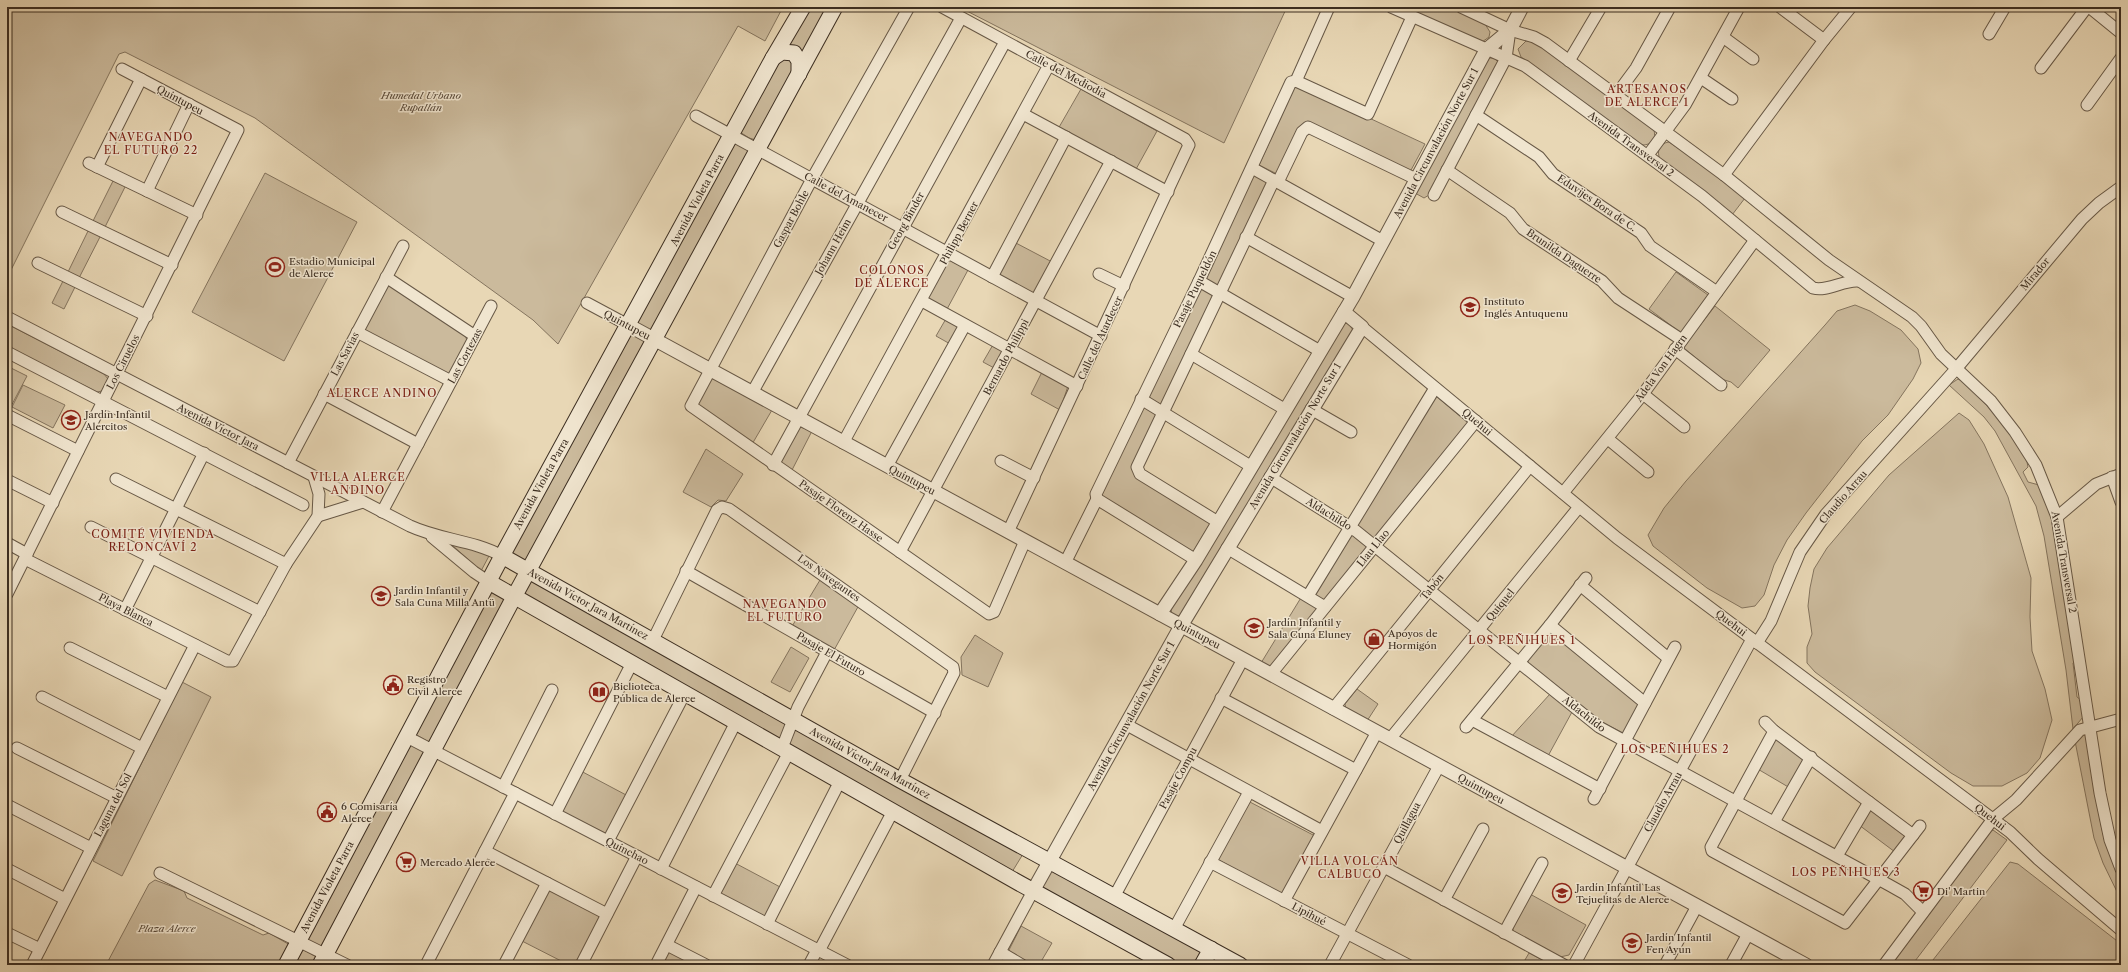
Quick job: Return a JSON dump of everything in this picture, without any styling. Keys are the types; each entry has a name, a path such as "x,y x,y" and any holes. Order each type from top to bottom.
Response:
{"main road":[{"name":"Avenida Violeta Parra","path":"286,965 502,556 802,7"},
{"path":"323,960 514,597 835,7"},
{"path":"773,58 782,52 794,53 799,62 799,74"},
{"name":"Avenida Víctor Jara Martínez","path":"502,556 900,780 1240,965"},
{"path":"489,582 1033,891 1168,965"},
{"path":"1202,965 1211,949"}],"street":[{"name":"Gaspar Bohle","path":"691,406 812,179 909,7"},
{"name":"Calle del Mediodía","path":"942,7 1185,139 1189,143"},
{"path":"1329,7 1296,81 1368,114 1412,17"},
{"name":"Avenida Transversal 2","path":"1391,7 1525,66 1702,196 1813,288 1818,289 1848,281 1858,281"},
{"name":"Avenida Transversal 2","path":"1460,7 1510,30 1537,38 1724,175 1801,238 1858,281 1912,317 1921,326 1941,354 1991,401 2015,432 2042,477 2057,517 2104,814 2110,840 2121,869"},
{"name":"Avenida Circunvalación Norte Sur 1","path":"1160,614 1196,560 1353,297 1486,50 1510,30 1522,7"},
{"path":"1569,61 1601,7"},
{"path":"1616,95 1636,68 1670,7"},
{"path":"1648,155 1666,132 1701,78 1739,7"},
{"path":"1780,7 1824,40"},
{"path":"1724,175 1824,40 1851,7"},
{"path":"1989,34 2005,7"},
{"path":"2042,68 2088,7 2121,33"},
{"name":"Johann Heim","path":"752,393 961,18"},
{"path":"1434,195 1506,58 1510,30"},
{"path":"1723,37 1753,58"},
{"name":"Georg Binder","path":"773,464 1005,42"},
{"path":"2087,105 2121,58"},
{"name":"Philipp Berner","path":"843,442 922,301 1049,65"},
{"name":"Quintupeu","path":"122,70 238,130"},
{"path":"1701,78 1732,99"},
{"path":"141,79 93,165 196,215"},
{"name":"Pasaje Puqueldón","path":"1065,563 1097,499 1096,494 1199,281 1291,82 1296,81"},
{"path":"147,191 189,104"},
{"path":"1023,114 1168,192"},
{"name":"Eduvijes Bora de C.","path":"1476,115 1540,157 1553,174 1641,233 1650,246 1717,292"},
{"name":"Calle del Amanecer","path":"696,116 1100,336"},
{"path":"1218,522 1137,471 1137,467 1246,236 1306,128 1311,128 1416,179"},
{"name":"Los Ciruelos","path":"7,594 147,316 238,130"},
{"path":"992,277 1066,137"},
{"name":"Calle del Atardecer","path":"1008,532 1189,148 1189,143"},
{"name":"Bernardo Philippi","path":"900,552 934,492 1111,161"},
{"path":"1252,168 1383,241"},
{"name":"Brunilda Daguerre","path":"1447,170 1510,213 1523,229 1602,281 1618,298 1678,345 1721,386"},
{"name":"Mirador","path":"1956,369 2082,219 2121,186"},
{"path":"62,212 172,265"},
{"path":"1246,236 1353,297"},
{"name":"Adela Von Hagrn","path":"1563,493 1643,394 1755,240"},
{"name":"Las Savias","path":"288,463 403,246"},
{"path":"38,263 147,316"},
{"path":"1099,274 1124,286"},
{"path":"386,277 475,336"},
{"path":"1199,281 1320,351"},
{"path":"922,301 1077,386"},
{"name":"Quintupeu","path":"587,303 1806,965"},
{"name":"Las Cortezas","path":"382,512 491,306"},
{"name":"Quehui","path":"1344,312 1617,538 1993,819 2121,930"},
{"name":"Avenida Víctor Jara","path":"7,317 382,512 433,536 475,544 502,556"},
{"path":"887,466 966,324"},
{"name":"Avenida Circunvalación Norte Sur 1","path":"993,965 1181,626 1362,326"},
{"path":"357,332 451,381"},
{"path":"7,352 303,505"},
{"path":"1191,354 1286,410"},
{"name":"Claudio Arrau","path":"1574,965 1680,771 1754,641 1771,621 1800,552 1826,514 1956,369"},
{"path":"1308,596 1435,388"},
{"path":"324,394 418,444"},
{"path":"1643,394 1684,428"},
{"path":"1141,399 1252,467"},
{"name":"Pasaje Florenz Hasse","path":"691,406 989,614 992,614 1025,541"},
{"path":"1311,409 1352,432"},
{"path":"7,415 78,451"},
{"name":"Llau Llao","path":"1271,674 1476,421"},
{"path":"1608,439 1648,472"},
{"path":"125,610 204,453"},
{"path":"1001,461 1034,478"},
{"name":"Tabón","path":"1333,709 1530,466"},
{"path":"2057,517 2085,492 2116,475 2121,502"},
{"path":"314,477 319,494 318,516"},
{"name":"Aldachildo","path":"1270,477 1350,527 1430,589 1599,727 1879,879 1904,894 1923,912"},
{"path":"116,479 286,564"},
{"path":"7,480 53,503"},
{"path":"1097,499 1196,560"},
{"path":"91,527 260,612 299,540 318,516 363,502"},
{"name":"Los Navegantes","path":"653,640 717,510 722,507 729,509 951,664 954,673 900,780"},
{"name":"Quiquel","path":"1390,739 1579,507"},
{"name":"Avenida Víctor Jara","path":"433,536 474,572 489,582"},
{"name":"Playa Blanca","path":"7,543 26,556 125,610 226,661 233,661 236,659 260,612"},
{"path":"1227,548 1325,607"},
{"name":"Pasaje El Futuro","path":"686,571 934,713"},
{"path":"1668,658 1583,582 1550,626 1469,723 1597,794 1675,647"},
{"path":"1550,626 1645,703"},
{"name":"Laguna del Sol","path":"32,965 194,645"},
{"path":"70,648 168,697"},
{"path":"713,896 785,750 794,720 827,652"},
{"name":"Pasaje Compu","path":"1114,896 1243,659"},
{"path":"555,814 632,663"},
{"path":"503,787 552,690"},
{"path":"608,841 684,693"},
{"path":"42,697 142,748"},
{"path":"1222,698 1356,770"},
{"path":"1884,965 1993,819 2007,808 2034,781 2075,734 2090,726 2121,720"},
{"path":"661,869 736,722"},
{"path":"1765,722 1913,835"},
{"path":"1127,725 1322,831"},
{"path":"1774,730 1710,849 1843,923 1847,922 1920,826"},
{"path":"1284,900 1377,732"},
{"name":"Quinchao","path":"407,737 846,965"},
{"path":"17,748 117,798"},
{"path":"1774,822 1810,757"},
{"name":"Quillagua","path":"1330,965 1439,766"},
{"path":"766,924 840,781"},
{"path":"1174,929 1249,792"},
{"path":"426,965 515,793"},
{"path":"1837,856 1869,802"},
{"path":"7,805 91,848"},
{"path":"809,965 893,811"},
{"path":"1444,900 1482,829"},
{"path":"486,851 607,914"},
{"path":"581,965 637,856"},
{"name":"Lipihué","path":"1210,862 1408,965"},
{"path":"1504,933 1542,863"},
{"path":"1384,867 1564,965"},
{"path":"7,869 65,899"},
{"path":"160,874 298,942 323,960 347,965"},
{"path":"504,965 547,883"},
{"path":"656,965 696,887"},
{"path":"1665,965 1697,906"},
{"path":"7,933 40,950"},
{"path":"1731,965 1748,934"},
{"path":"667,945 706,965"},
{"path":"1000,952 1022,965"}],"green space":[{"name":"Humedal Urbano Rupallán","path":"7,7 783,7 765,41 738,26 558,344 533,320 255,118 125,52 119,54 7,278"},
{"path":"809,7 831,7 803,57 786,46"},
{"path":"959,7 1287,7 1224,143"},
{"path":"1404,7 1449,7 1485,24 1490,32 1489,37 1482,42"},
{"path":"1526,41 1530,41 1543,48 1654,130 1655,136 1652,142 1644,145 1640,144 1521,57 1518,49"},
{"path":"789,55 797,65 756,140 749,138 740,132 781,56"},
{"path":"1489,58 1494,58 1498,62 1429,195 1424,198 1415,193"},
{"path":"1296,84 1425,144 1410,172 1311,125 1277,174 1259,165"},
{"path":"1081,89 1157,131 1135,171 1058,129"},
{"path":"734,142 750,151 653,332 636,323"},
{"path":"1669,142 1709,169 1745,198 1732,215 1660,159 1658,153 1661,146"},
{"name":"Estadio Municipal de Alerce","path":"265,173 357,222 284,361 192,312"},
{"path":"1252,173 1268,183 1218,287 1204,279"},
{"path":"114,179 126,185 105,227 93,221"},
{"path":"89,229 101,235 79,278 68,272"},
{"path":"1014,242 1054,263 1038,292 1033,293 1002,277 999,272"},
{"path":"949,260 968,270 946,311 928,298"},
{"path":"1676,272 1708,295 1681,333 1649,309"},
{"path":"64,279 76,285 64,309 52,303"},
{"path":"388,284 465,334 467,341 449,375 363,331"},
{"path":"1199,286 1216,292 1163,406 1147,396"},
{"path":"1855,305 1870,311 1901,330 1918,349 1921,363 1913,379 1888,415 1862,441 1787,540 1774,565 1764,595 1755,606 1742,608 1707,588 1653,546 1648,535 1664,508 1686,481 1837,311"},
{"path":"1715,306 1770,350 1738,388 1731,382 1721,379 1684,348"},
{"path":"947,317 958,323 960,330 952,345 936,336"},
{"path":"1348,323 1353,330 1180,616 1172,615 1171,609 1343,324"},
{"path":"7,324 104,374 108,379 102,391 97,392 7,347"},
{"path":"630,333 646,341 527,562 511,553"},
{"path":"994,343 1003,349 996,369 983,362"},
{"path":"7,366 27,376 8,412 7,412"},
{"path":"1043,370 1068,386 1060,410 1031,394"},
{"path":"709,376 772,410 751,446 694,402"},
{"path":"1958,379 1962,381 1979,398 2011,434 2025,458 2028,467 2023,472 2028,482 2039,485 2050,511 2076,661 2073,663 2077,697 2081,700 2083,717 2073,729 2066,670 2044,536 2036,506 1995,431 1984,417 1949,385"},
{"path":"23,385 65,405 53,428 12,407"},
{"path":"1436,396 1468,423 1374,539 1356,525"},
{"path":"1144,407 1157,414 1135,465 1211,522 1193,552 1100,497"},
{"path":"1959,413 1969,420 1984,444 2008,497 2031,578 2030,617 2032,651 2045,689 2052,720 2040,758 2027,773 2002,786 1973,786 1951,773 1815,672 1807,663 1807,647 1812,634 1808,606 1814,569 1827,548 1889,475"},
{"path":"800,427 812,431 791,472 780,464"},
{"path":"706,449 743,474 726,501 718,500 711,507 683,492"},
{"path":"1352,534 1369,548 1326,604 1312,593"},
{"path":"452,545 467,546 489,556 481,571"},
{"path":"531,578 788,723 781,740 522,596"},
{"path":"820,580 859,605 833,652 791,628"},
{"path":"491,590 507,598 429,742 415,734"},
{"path":"1302,596 1319,608 1273,667 1261,663"},
{"path":"1552,632 1637,702 1638,707 1623,733 1602,722 1529,664 1527,659"},
{"path":"975,635 1003,653 988,687 962,675 961,657"},
{"path":"791,647 809,658 790,692 771,682"},
{"path":"182,682 211,697 122,876 93,861"},
{"path":"1357,689 1378,704 1367,721 1346,709 1345,704"},
{"path":"1550,694 1572,712 1548,756 1511,737"},
{"path":"796,729 1023,854 1012,872 790,746 789,743"},
{"path":"2083,734 2087,737 2105,842 2121,882 2121,900 2103,863 2094,838 2075,741"},
{"path":"1773,736 1805,758 1790,788 1756,768"},
{"path":"408,745 412,745 425,753 321,948 307,940"},
{"path":"579,770 628,796 607,834 562,812"},
{"path":"1248,801 1315,836 1285,892 1281,894 1217,859"},
{"path":"1869,809 1906,835 1895,852 1859,825"},
{"path":"1993,830 2007,840 1912,965 1890,965 1990,831"},
{"path":"733,862 782,888 766,917 720,894"},
{"path":"2010,862 2018,864 2121,944 2121,965 1929,965"},
{"path":"1052,869 1203,952 1199,965 1179,965 1043,892 1042,887"},
{"name":"Plaza Alerce","path":"155,880 184,891 187,898 263,935 269,933 290,945 279,965 106,965 149,884"},
{"path":"548,888 598,912 601,918 576,965 569,965 520,940"},
{"path":"1530,894 1586,925 1569,955 1560,957 1513,931 1513,928"},
{"path":"1021,926 1052,943 1039,965 1028,965 1008,952"},
{"path":"302,949 318,958 315,965 291,965"},
{"path":"668,951 700,965 659,965"},
{"path":"1529,953 1552,965 1522,965"}],"place":[{"name":"Estadio Municipal de Alerce","path":"275,267"},
{"name":"Instituto Inglés Antuquenu","path":"1470,307"},
{"name":"Jardín Infantil Alercitos","path":"71,420"},
{"name":"Jardín Infantil y Sala Cuna Milla Antü","path":"381,596"},
{"name":"Jardín Infantil y Sala Cuna Eluney","path":"1254,628"},
{"name":"Apoyos de Hormigón","path":"1374,639"},
{"name":"Registro Civil Alerce","path":"393,685"},
{"name":"Biclioteca Pública de Alerce","path":"599,692"},
{"name":"6 Comisaría Alerce","path":"327,812"},
{"name":"Mercado Alerce","path":"406,862"},
{"name":"Di' Martin","path":"1923,891"},
{"name":"Jardín Infantil Las Tejuelitas de Alerce","path":"1562,893"},
{"name":"Jardín Infantil Fen Ayun","path":"1632,943"}],"district":[{"name":"ARTESANOS DE ALERCE 1","path":"1647,95"},
{"name":"NAVEGANDO EL FUTURO 22","path":"151,143"},
{"name":"COLONOS DE ALERCE","path":"892,276"},
{"name":"ALERCE ANDINO","path":"382,393"},
{"name":"VILLA ALERCE ANDINO","path":"358,483"},
{"name":"COMITÉ VIVIENDA RELONCAVÍ 2","path":"153,540"},
{"name":"NAVEGANDO EL FUTURO","path":"785,610"},
{"name":"LOS PEÑIHUES 1","path":"1522,640"},
{"name":"LOS PEÑIHUES 2","path":"1675,749"},
{"name":"VILLA VOLCÁN CALBUCO","path":"1350,867"},
{"name":"LOS PEÑIHUES 3","path":"1846,872"}]}
